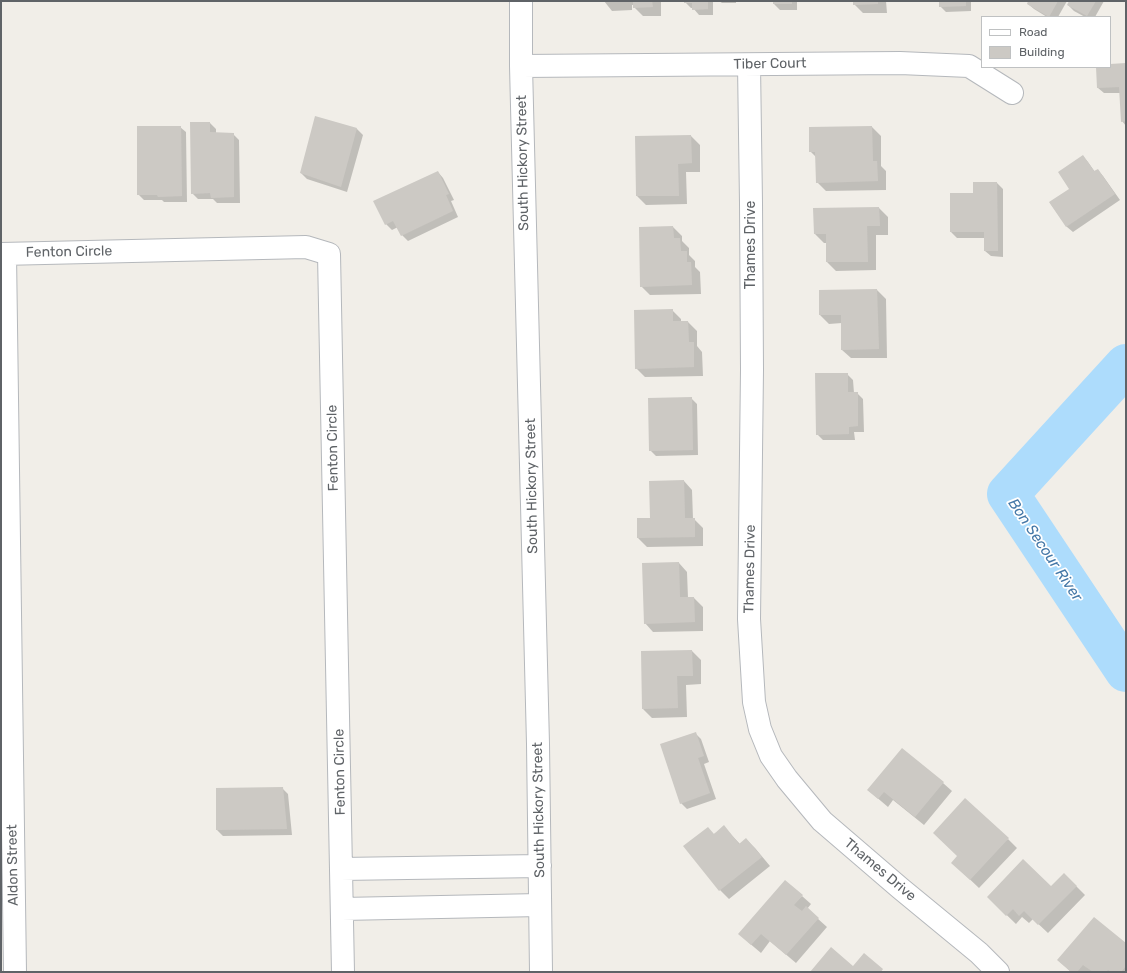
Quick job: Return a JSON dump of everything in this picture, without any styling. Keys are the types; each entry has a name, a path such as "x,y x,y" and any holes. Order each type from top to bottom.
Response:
{"street":[{"name":"South Hickory Street","path":"520,1 538,744 541,972"},
{"name":"Tiber Court","path":"521,66 900,63 969,66 1012,93"},
{"name":"Thames Drive","path":"749,65 752,370 749,619 754,702 760,729 771,756 787,779 822,821 979,953 998,972"},
{"name":"Fenton Circle","path":"3,254 306,247 329,254 343,972"},
{"name":"Aldon Street","path":"3,254 15,972"},
{"path":"342,869 540,866"},
{"path":"342,909 540,905"}],"building":[{"path":"633,1 652,1 653,7 633,8"},
{"path":"684,1 708,1 708,9 692,10 692,3 684,3"},
{"path":"773,1 792,1 792,4 773,4"},
{"path":"853,1 878,1 878,4 853,5"},
{"path":"939,1 966,1 966,6 939,7"},
{"path":"1028,1 1058,1 1050,16 1027,4"},
{"path":"1069,1 1096,1 1087,16 1067,5"},
{"path":"1126,63 1126,121 1121,122 1119,87 1097,88 1096,68 1111,68 1111,64"},
{"path":"315,116 357,128 341,187 300,173"},
{"path":"190,122 210,122 210,132 234,133 234,197 211,198 210,193 191,194"},
{"path":"137,126 181,126 182,196 158,197 157,195 137,195"},
{"path":"872,126 873,161 877,161 878,181 816,183 815,152 809,152 809,127"},
{"path":"691,135 692,163 678,164 679,196 636,196 635,136"},
{"path":"1083,155 1094,171 1098,169 1115,194 1066,227 1049,202 1069,189 1058,172"},
{"path":"438,171 449,194 446,195 453,211 401,236 393,221 385,225 373,201"},
{"path":"973,182 997,182 998,251 984,251 984,232 950,232 950,193 973,193"},
{"path":"879,207 880,226 867,226 868,262 826,262 826,234 814,234 813,208"},
{"path":"673,226 674,238 680,238 681,251 687,251 687,262 691,262 692,285 640,287 639,227"},
{"path":"877,289 879,349 841,350 841,315 819,315 819,290"},
{"path":"673,309 673,321 688,321 689,342 694,342 694,367 635,369 634,310"},
{"path":"815,373 848,373 848,392 858,392 858,426 849,427 849,434 816,435"},
{"path":"692,397 693,450 649,451 648,398"},
{"path":"684,480 685,518 695,518 695,537 637,538 637,518 650,518 649,481"},
{"path":"679,562 680,597 694,597 695,622 644,624 642,563"},
{"path":"692,650 693,676 677,676 678,708 642,709 641,651"},
{"path":"696,732 704,756 698,758 710,793 680,804 660,744"},
{"path":"902,748 944,782 915,817 884,792 878,799 867,790"},
{"path":"283,787 287,829 216,830 216,788"},
{"path":"965,798 1009,838 970,880 951,863 957,856 933,833"},
{"path":"724,825 739,844 746,838 762,857 719,891 683,846 708,827 714,834"},
{"path":"1023,859 1051,886 1064,873 1077,886 1038,925 1024,911 1019,916 1013,909 1006,916 987,897"},
{"path":"785,880 803,895 794,905 802,911 806,906 819,918 786,955 761,934 751,945 738,934"},
{"path":"1094,917 1126,943 1126,966 1121,972 1111,972 1108,970 1106,972 1093,972 1083,965 1077,972 1071,972 1057,960"},
{"path":"831,947 853,966 864,953 883,969 881,972 810,972"}],"waterway":[{"name":"Bon Secour River","path":"1126,365 1008,494 1126,671"}]}
